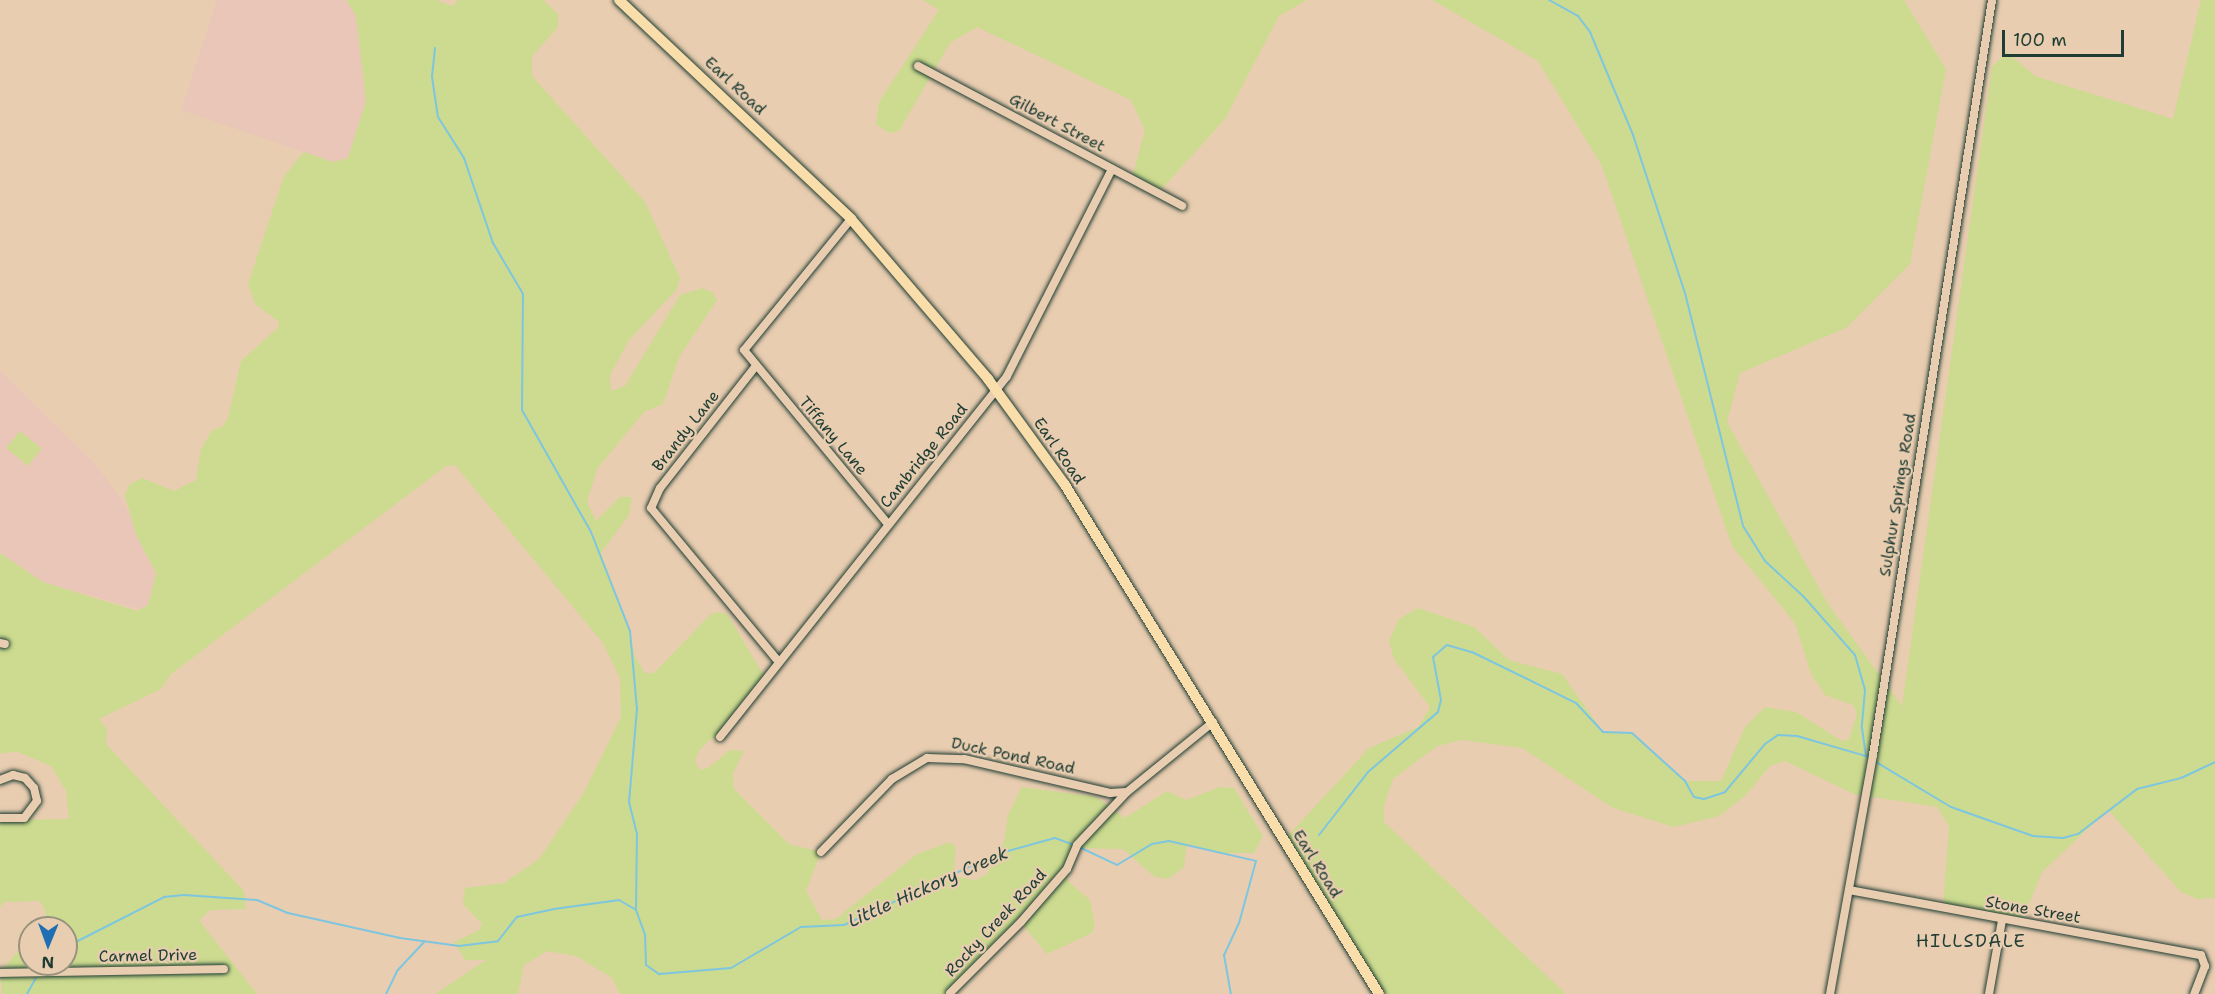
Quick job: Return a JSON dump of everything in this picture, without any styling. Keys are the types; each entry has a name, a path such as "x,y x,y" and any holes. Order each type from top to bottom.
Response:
{"main road":[{"name":"Earl Road","path":"619,0 851,219 908,280 996,390 1058,474 1379,994"}],"street":[{"name":"Sulphur Springs Road","path":"1830,994 1873,755 1992,0"},
{"name":"Gilbert Street","path":"918,66 1182,206"},
{"name":"Cambridge Road","path":"720,737 996,390 1112,169"},
{"path":"755,367 744,350 747,342 851,219"},
{"name":"Tiffany Lane","path":"755,367 888,524"},
{"name":"Brandy Lane","path":"755,367 660,488 651,508 779,662"},
{"name":"Rocky Creek Road","path":"950,993 1021,922 1067,869 1077,845 1126,792 1213,722"},
{"name":"Duck Pond Road","path":"821,852 892,779 927,758 964,759 1110,793 1126,792"},
{"path":"0,780 13,775 25,778 34,788 37,801 24,818 0,818"},
{"name":"Stone Street","path":"1849,890 2201,955 2205,966 2194,994"},
{"path":"1989,994 2002,920"},
{"name":"Carmel Drive","path":"0,973 224,969"}],"shaded area":[{"path":"217,0 346,0 356,16 366,101 348,158 333,162 181,110"},
{"path":"0,370 96,465 124,503 156,573 148,605 142,610 43,582 0,553"}],"green space":[{"path":"346,0 436,0 452,6 458,0 543,0 558,14 558,27 532,56 532,76 645,202 680,278 677,289 629,340 610,375 611,391 625,386 680,295 703,288 713,293 717,300 679,357 663,404 644,412 597,469 587,502 596,521 620,497 632,497 629,515 601,553 630,631 635,657 645,673 654,673 711,614 719,612 727,614 766,679 720,737 709,740 698,752 695,762 700,770 708,768 730,750 744,751 733,773 734,789 789,844 821,852 806,891 822,920 836,919 917,854 950,842 956,847 954,868 959,877 975,880 987,874 1004,842 1008,815 1022,787 1096,797 1125,818 1167,791 1186,800 1220,787 1234,788 1263,836 1254,853 1220,853 1187,844 1184,867 1168,879 1155,877 1123,849 1075,848 1067,880 1090,900 1095,926 1092,933 1047,954 1021,923 950,994 620,994 612,978 576,956 547,951 524,965 518,994 435,994 486,960 465,960 454,942 479,930 482,924 463,904 465,888 504,883 539,859 583,794 621,717 620,678 603,643 455,465 446,466 171,674 161,689 99,719 107,729 106,744 244,891 246,909 210,910 199,920 257,994 2,994 0,973 18,952 18,976 78,976 78,916 45,916 46,912 40,901 4,902 0,907 0,820 69,819 66,791 51,766 18,752 0,753 0,648 5,645 0,643 0,553 43,582 137,611 148,605 156,573 136,535 125,495 129,485 142,478 174,491 196,480 201,449 212,430 222,427 228,418 241,361 279,327 278,321 255,304 248,284 284,176 304,152 333,162 348,158 366,101 356,16"},
{"path":"923,0 1307,0 1279,16 1225,119 1158,193 1132,179 1145,130 1131,100 977,27 950,43 899,131 889,133 876,124 879,102 939,10"},
{"path":"1432,0 1904,0 1946,69 1910,264 1846,328 1740,373 1727,422 1828,604 1902,706 1992,67 2007,52 2035,76 2173,119 2201,0 2215,0 2215,898 2197,899 2181,892 2108,810 2042,872 2021,923 1943,908 1949,826 1937,807 1854,794 1785,761 1770,766 1745,796 1719,816 1674,827 1613,808 1522,748 1462,740 1437,746 1393,779 1384,805 1384,822 1566,994 1379,994 1284,840 1369,748 1418,727 1430,707 1394,659 1389,641 1399,619 1418,608 1474,627 1509,660 1562,674 1603,732 1632,733 1685,781 1721,781 1745,727 1765,707 1796,712 1842,741 1849,739 1857,713 1853,705 1825,695 1811,674 1795,623 1732,546 1602,166 1538,61"},
{"path":"20,431 42,449 28,466 6,448"}],"waterway":[{"path":"1549,0 1578,16 1590,32 1633,135 1685,293 1743,526 1765,561 1804,597 1855,655 1865,690 1862,728 1866,756"},
{"path":"435,48 432,77 438,117 464,158 493,243 523,294 522,410 591,532 630,631 637,709 629,802 637,834 636,910 645,935 646,965 659,974 731,968 801,927 844,925 997,854 1055,838 1074,845"},
{"name":"Little Hickory Creek","path":"1319,835 1368,772 1438,712 1441,700 1433,657 1447,645 1472,652 1576,703 1603,732 1632,733 1685,781 1694,797 1704,799 1725,792 1765,744 1778,735 1797,736 1866,756 1951,807 2033,836 2063,838 2078,834 2137,789 2181,778 2215,762"},
{"name":"Little Hickory Creek","path":"1079,847 1117,865 1152,844 1169,841 1256,861 1239,923 1224,955 1231,994"},
{"name":"Little Hickory Creek","path":"78,941 164,897 184,895 257,900 288,913 400,938 459,946 498,941 517,917 554,909 619,900 636,910"},
{"path":"386,994 397,971 424,942"},
{"name":"Little Hickory Creek","path":"27,994 36,978"}],"district":[{"name":"HILLSDALE","path":"1971,941"}]}
